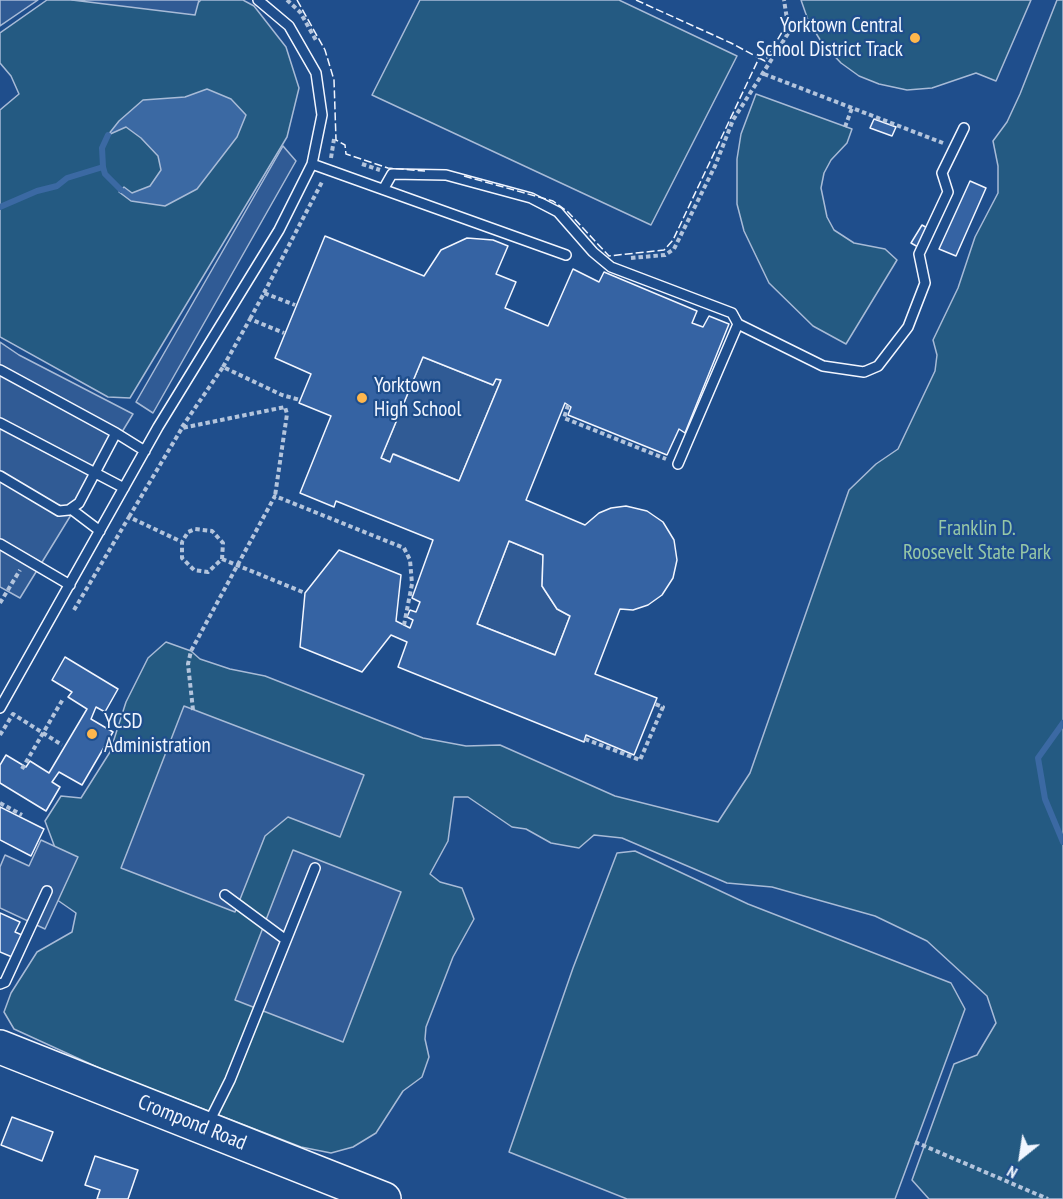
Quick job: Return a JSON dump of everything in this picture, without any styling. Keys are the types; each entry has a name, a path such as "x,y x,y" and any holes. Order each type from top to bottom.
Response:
{"highway":[{"name":"Crompond Road","path":"0,1047 384,1199"}],"lane":[{"path":"0,708 158,427 279,230 312,164 322,115 316,73 289,26 258,0"},
{"path":"384,188 392,174 446,176 531,198 558,212 593,252 611,267 732,313 738,324 823,366 864,372 878,366 908,327 925,283 919,254 948,192 942,173 964,128"},
{"path":"312,164 566,255"},
{"path":"678,464 738,324"},
{"path":"0,370 145,451"},
{"path":"0,423 96,472 124,489"},
{"path":"0,476 59,511 71,509 79,503 116,434"},
{"path":"71,509 100,531"},
{"path":"0,544 70,585"},
{"path":"206,1129 230,1080 315,868"},
{"path":"0,984 5,982 47,891"},
{"path":"225,895 286,940"}],"path":[{"path":"611,267 615,260 665,255 674,249 715,166 733,120 753,85 764,74 789,32 784,0"},
{"path":"764,74 954,147"},
{"path":"845,127 852,108"},
{"path":"71,616 182,428 223,367 264,292 296,305"},
{"path":"250,319 284,333"},
{"path":"223,367 282,395 300,400"},
{"path":"193,710 189,664 191,651 275,496 286,414 282,395"},
{"path":"568,405 564,418 678,464"},
{"path":"182,428 285,406"},
{"path":"275,496 404,548 410,560 412,584 404,625"},
{"path":"129,517 182,542"},
{"path":"212,531 223,543 222,559 219,565 208,572 194,570 182,558 182,542 188,532 212,531"},
{"path":"0,603 26,559"},
{"path":"222,559 305,593"},
{"path":"22,768 63,699"},
{"path":"585,739 640,760 663,707 655,704"},
{"path":"0,735 18,705"},
{"path":"13,714 62,745"},
{"path":"0,803 22,815"},
{"path":"915,1142 1048,1199"}],"green space":[{"path":"47,0 121,0 189,11 201,0 243,0 254,6 286,47 299,88 287,137 130,398 108,397 0,337 0,110 19,94 11,76 0,63 0,33"},
{"path":"420,0 619,0 737,56 651,225 372,95"},
{"name":"Yorktown Central School District Track","path":"801,0 1031,0 996,81 976,73 932,88 907,90 879,84 859,76 841,63 822,43 808,20"},
{"name":"Franklin D. Roosevelt State Park","path":"1057,0 1063,0 1063,1199 929,1199 912,1180 954,1064 977,1055 996,1023 987,996 927,941 875,916 772,887 727,883 622,838 594,835 579,848 551,843 526,829 512,827 468,797 454,797 448,841 430,874 440,882 462,888 474,919 453,957 426,1027 425,1039 429,1057 422,1077 403,1091 376,1133 353,1147 331,1153 301,1147 110,1073 14,1029 4,1012 11,993 37,952 72,932 76,913 53,897 60,861 45,821 61,796 81,798 110,752 126,702 148,658 166,642 191,651 200,659 230,669 265,676 423,738 466,746 500,745 615,796 718,822 750,773 849,490 876,464 898,449 935,371 937,355 933,340 958,288 975,237 998,193 998,166 993,141 1007,122 1020,94"},
{"path":"756,94 852,129 847,143 831,160 824,173 821,188 827,217 834,230 854,243 885,249 897,260 846,344 813,326 769,283 744,231 737,204 737,159 741,134"},
{"path":"635,851 748,904 951,983 965,1009 895,1199 627,1199 509,1152 573,968 617,853"}],"shaded area":[{"path":"0,0 38,0 0,26"},
{"path":"72,0 199,0 195,15"},
{"path":"207,89 231,99 246,115 237,137 197,189 165,206 131,201 119,192 124,187 132,193 150,186 161,170 158,156 141,138 126,127 108,135 119,121 143,100 185,97"},
{"path":"283,146 296,161 153,413 136,402"},
{"path":"0,342 19,355 133,414 20,598 0,587"},
{"path":"423,357 493,385 496,379 501,380 459,481 394,454 390,462 381,458"},
{"path":"509,541 543,555 542,586 557,609 570,616 555,655 477,624"},
{"path":"184,706 364,775 340,837 288,817 265,836 235,912 121,868"},
{"path":"41,840 78,857 45,929 0,908 0,867 5,855 29,866"},
{"path":"293,850 401,892 343,1042 235,1000"}],"building":[{"path":"874,119 896,127 892,136 870,128"},
{"path":"970,181 986,188 956,256 939,249"},
{"path":"922,225 929,229 918,247 911,243"},
{"name":"Yorktown High School","path":"325,236 424,276 441,250 467,238 493,240 508,246 496,274 516,282 505,308 548,326 573,269 599,282 604,272 697,311 692,323 703,327 709,316 729,324 685,433 679,429 667,455 568,415 571,407 565,403 526,500 585,525 599,513 611,508 626,506 647,511 663,522 674,540 677,560 673,578 662,595 648,605 633,610 620,609 595,674 657,698 634,755 586,735 584,742 398,667 407,642 391,635 362,672 300,647 305,593 339,550 401,575 396,621 410,628 413,620 407,617 410,610 416,612 420,602 412,598 433,540 336,501 334,507 300,493 331,416 299,403 311,374 275,358","holes":["423,357 493,385 496,379 501,380 459,481 393,454 390,462 381,458","509,541 543,555 542,586 557,609 570,616 555,655 477,624"]},
{"name":"YCSD Administration","path":"65,657 118,689 105,712 96,707 91,719 113,732 82,785 59,772 52,782 60,787 46,811 0,783 0,765 6,755 26,767 30,761 49,773 87,709 68,697 72,692 52,680"},
{"path":"0,807 44,829 31,856 0,840"},
{"path":"0,913 20,922 15,932 22,935 12,957 0,952"},
{"path":"12,1117 53,1132 42,1161 1,1145"},
{"path":"95,1156 138,1170 128,1199 97,1199 100,1190 85,1185"}],"waterway":[{"path":"108,135 102,148 103,167 105,174 121,190"},
{"path":"0,207 37,191 57,186 67,178 103,167"},
{"path":"1063,723 1038,758 1045,799 1063,842"}],"fence":[{"path":"297,0 325,50 334,80 336,140 345,145 346,154 388,168 425,171"},
{"path":"636,0 759,58"},
{"path":"464,176 553,201 568,212 609,256 664,250 673,240 759,58 765,61 782,32"}],"place":[{"name":"Yorktown Central School District Track","path":"915,38"},
{"name":"Yorktown High School","path":"362,398"},
{"name":"YCSD Administration","path":"92,734"}]}
